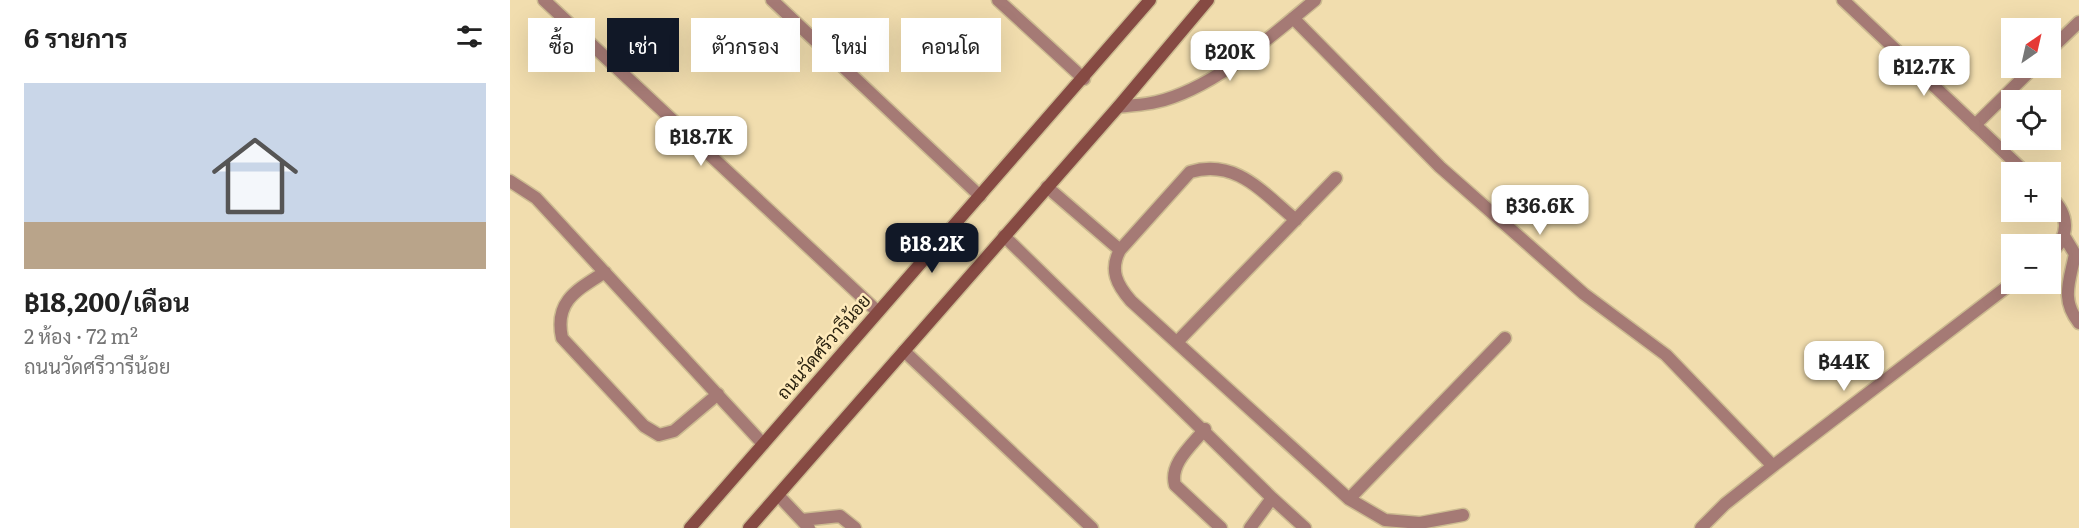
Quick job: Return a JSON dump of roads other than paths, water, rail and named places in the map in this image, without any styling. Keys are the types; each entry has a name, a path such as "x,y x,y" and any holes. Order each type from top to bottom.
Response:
{"main road":[{"name":"ถนนวัดศรีวารีน้อย","path":"690,528 1084,79 1150,0"},
{"path":"749,528 1119,107 1208,0"}],"street":[{"path":"544,0 878,312"},
{"path":"772,0 980,196"},
{"path":"998,0 1084,79"},
{"path":"1119,107 1156,102 1196,87 1263,43 1316,0"},
{"path":"1843,0 2015,162"},
{"path":"1293,18 1440,167 1584,294 1666,356 1773,466"},
{"path":"2061,39 2079,22"},
{"path":"1975,124 2023,78"},
{"path":"1296,220 1238,173 1202,168 1190,172 1120,250 1115,259 1114,275 1120,288 1349,499 1385,520 1420,523 1463,515"},
{"path":"1177,342 1336,178"},
{"path":"510,181 536,198 763,444"},
{"path":"1047,187 1120,250"},
{"path":"2061,209 2067,222 2061,240"},
{"path":"1004,236 1305,528"},
{"path":"2064,236 2075,254 2066,297 2071,313 2079,323"},
{"path":"605,272 576,291 563,307 558,321 562,338 644,426 659,435 674,431 718,394"},
{"path":"1701,528 1725,504 1773,466 2001,291"},
{"path":"1349,499 1505,338"},
{"path":"904,351 1092,528"},
{"path":"1205,429 1175,466 1173,477 1175,485 1221,528"},
{"path":"778,495 805,524 840,516 855,528"},
{"path":"1250,528 1272,498"}]}
